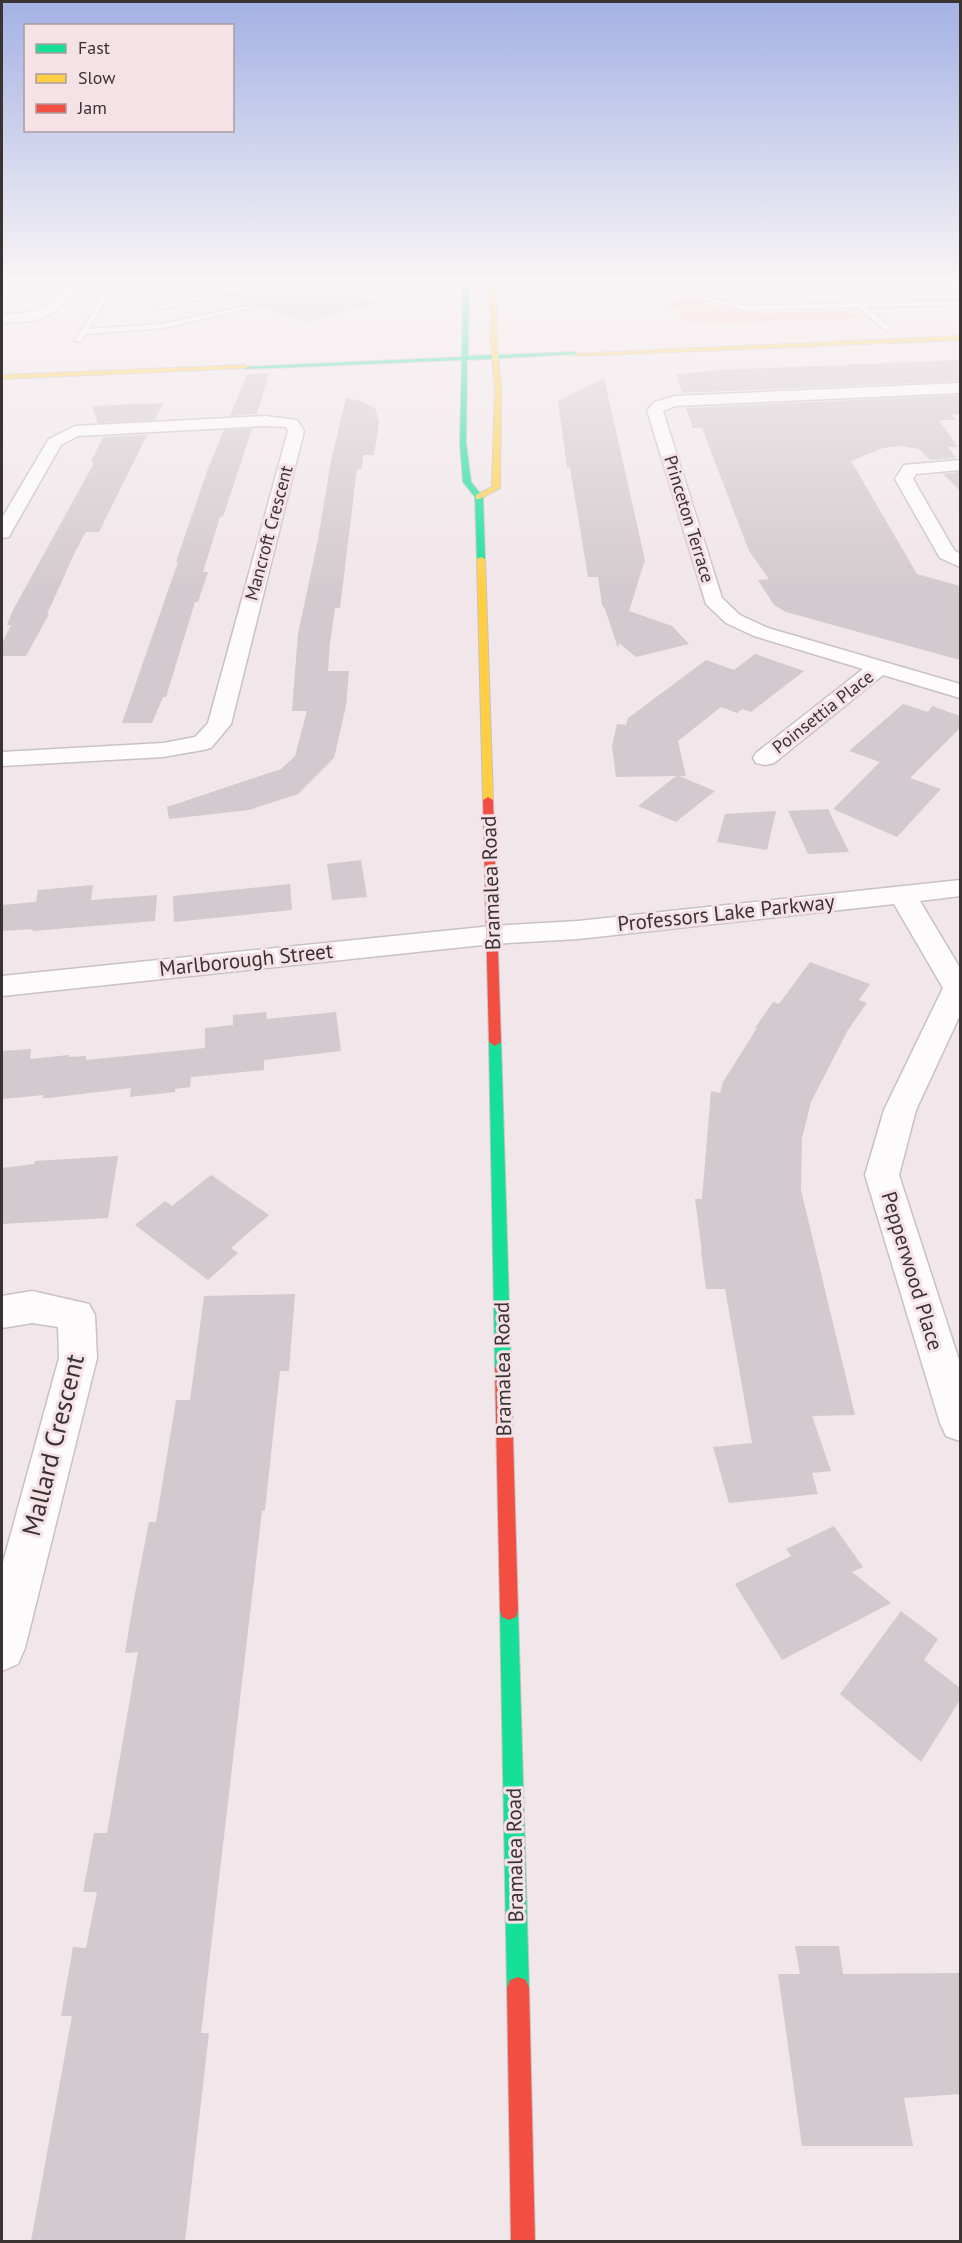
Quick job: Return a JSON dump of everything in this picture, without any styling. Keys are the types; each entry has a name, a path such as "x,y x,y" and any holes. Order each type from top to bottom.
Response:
{"main road":[{"name":"Bramalea Road","path":"462,385 463,443 467,482 479,497 511,1661 523,2241"},
{"path":"479,497 496,488 498,385"},
{"path":"498,389 500,385"}],"street":[{"name":"Princeton Terrace","path":"960,388 675,401 660,405 655,410 713,600 733,619 761,632 960,691"},
{"name":"Mancroft Crescent","path":"2,533 55,442 75,431 265,421 291,423 296,431 219,724 203,743 163,750 2,759"},
{"path":"960,465 910,470 904,479 947,554 960,561"},
{"name":"Poinsettia Place","path":"765,758 880,667"},
{"name":"Professors Lake Parkway","path":"492,935 578,930 960,888"},
{"name":"Pepperwood Place","path":"902,894 958,988 900,1110 882,1175 960,1423"},
{"name":"Marlborough Street","path":"2,986 492,935"},
{"name":"Mallard Crescent","path":"2,1312 32,1307 76,1316 78,1358 2,1648"}],"building":[{"path":"243,385 266,385 257,414 230,416"},
{"path":"591,385 606,385 645,560 629,611 672,626 689,644 636,657 619,643 618,648 602,605 598,577 588,577 570,468 567,468 558,401"},
{"path":"679,385 875,385 682,393"},
{"path":"960,395 960,414 951,414 956,420 939,420 958,447 948,447 956,458 930,460 919,449 901,446 883,448 851,461 917,574 960,586 960,660 786,612 774,605 758,580 769,579 749,551 702,428 693,428 686,408"},
{"path":"346,398 375,408 379,422 374,455 363,455 362,469 357,469 340,608 335,608 330,643 328,671 349,671 346,706 334,758 298,794 249,810 169,819 167,807 281,769 295,756 307,711 292,711 298,634 318,539 331,461"},
{"path":"163,403 155,420 98,423 92,406"},
{"path":"252,429 223,517 220,517 203,572 208,572 198,602 195,602 166,697 163,697 152,723 122,723 207,471 224,430"},
{"path":"147,435 99,532 86,532 76,550 47,614 49,614 26,656 2,656 2,644 11,625 7,625 13,610 94,463 91,462 103,437"},
{"path":"960,472 960,491 943,474"},
{"path":"755,654 804,671 751,712 742,709 737,713 721,707 678,741 686,776 679,776 715,791 676,822 638,806 676,776 616,777 612,746 617,724 626,725 628,718 706,660 734,670"},
{"path":"903,704 928,712 932,706 960,716 960,728 910,778 941,789 897,837 833,809 880,762 849,751"},
{"path":"828,809 849,852 808,854 788,811"},
{"path":"776,811 767,850 717,842 725,814"},
{"path":"361,860 367,897 332,900 327,864"},
{"path":"290,884 292,910 174,922 173,896"},
{"path":"93,885 91,900 157,895 155,921 32,931 33,929 2,931 2,905 36,902 38,890"},
{"path":"810,962 870,984 859,1000 867,1003 848,1030 811,1102 802,1138 801,1190 855,1415 812,1416 831,1471 812,1473 818,1494 729,1503 713,1447 752,1443 725,1289 706,1289 701,1252 695,1199 702,1199 711,1091 720,1093 723,1082 757,1028 755,1028 773,1002 779,1004"},
{"path":"266,1012 267,1019 336,1012 341,1051 264,1060 264,1070 191,1077 190,1087 175,1089 175,1092 130,1097 131,1088 49,1098 43,1098 44,1095 2,1099 2,1051 31,1049 30,1059 69,1055 69,1057 86,1056 86,1060 205,1048 205,1028 233,1025 233,1015"},
{"path":"118,1156 108,1218 2,1224 2,1168 34,1164 35,1161"},
{"path":"211,1175 269,1215 231,1248 238,1253 208,1280 135,1225 165,1201 172,1206"},
{"path":"295,1294 289,1371 280,1371 265,1510 262,1511 201,2033 209,2033 185,2241 31,2241 72,2016 61,2016 73,1947 86,1948 97,1892 83,1892 94,1833 107,1833 138,1652 125,1653 133,1604 149,1522 156,1522 176,1400 190,1400 204,1296"},
{"path":"834,1526 863,1567 852,1572 891,1603 782,1660 735,1584 791,1556 786,1549"},
{"path":"901,1611 938,1639 924,1660 960,1688 960,1700 921,1762 840,1694"},
{"path":"795,1946 839,1946 843,1974 960,1973 960,2094 904,2098 913,2146 802,2146 778,1974 800,1974"}],"traffic: fast":[{"path":"464,385 463,443 467,482 479,497 481,559"},
{"path":"495,1042 503,1369"},
{"path":"509,1611 518,1988"}],"traffic: slow":[{"path":"479,497 496,488 498,385"},
{"path":"481,559 488,800"}],"traffic: jam":[{"path":"488,800 495,1042"},
{"path":"503,1369 509,1611"},
{"path":"518,1988 523,2242"}]}
